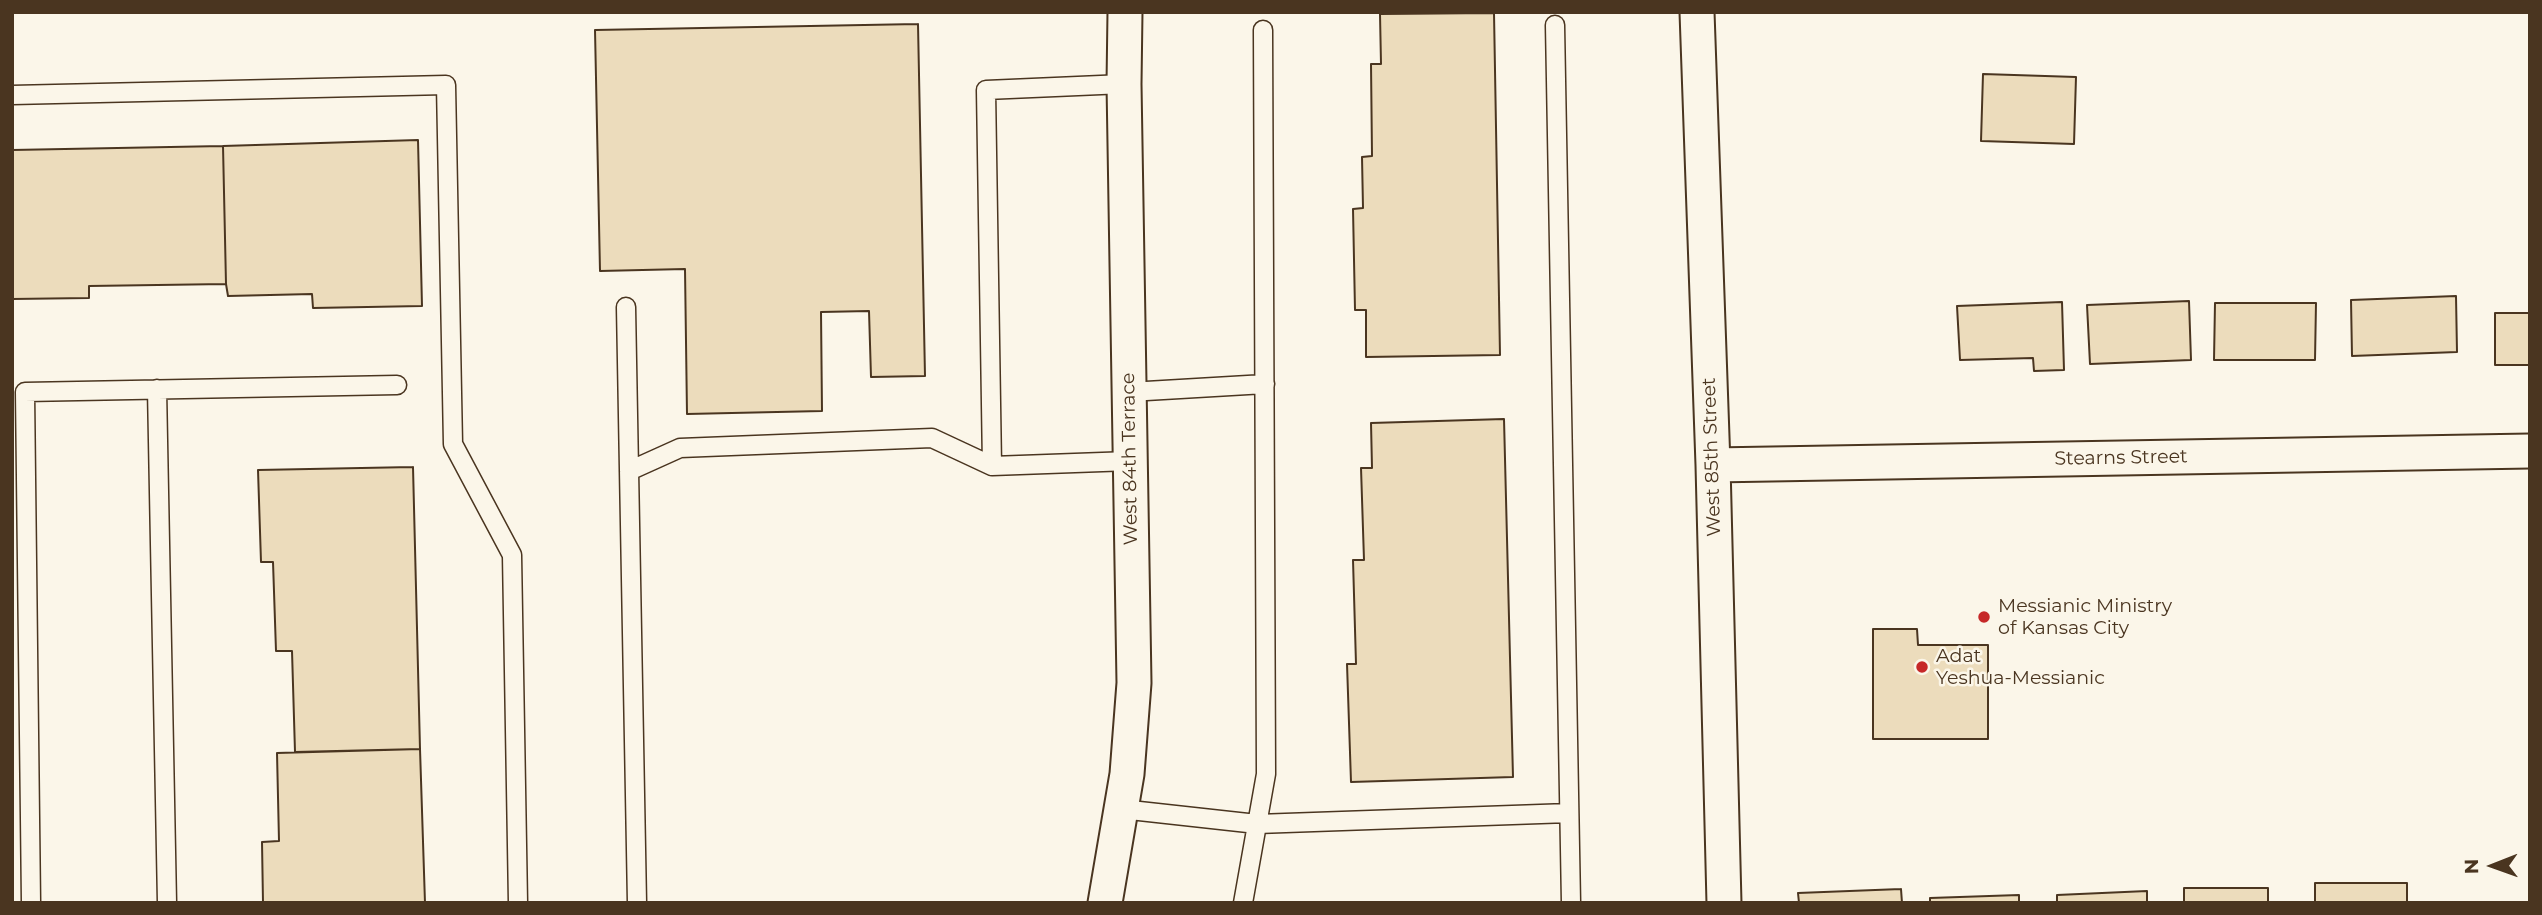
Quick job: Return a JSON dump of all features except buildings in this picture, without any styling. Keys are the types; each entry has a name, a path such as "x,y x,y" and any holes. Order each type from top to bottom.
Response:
{"street":[{"name":"West 84th Terrace","path":"1105,903 1127,774 1134,683 1125,12"},
{"name":"West 85th Street","path":"1697,12 1713,465 1724,903"},
{"name":"Stearns Street","path":"1713,465 2530,452"}],"lane":[{"path":"1555,25 1571,903"},
{"path":"1243,903 1266,774 1263,30"},
{"path":"992,466 986,90 1124,84"},
{"path":"12,95 446,85 453,444 512,555 519,903"},
{"path":"626,307 638,903"},
{"path":"1129,392 1265,384"},
{"path":"31,903 25,392 397,385"},
{"path":"157,389 167,903"},
{"path":"629,471 680,448 932,438 992,466 1130,461"},
{"path":"1121,809 1257,824 1569,813"}],"place":[{"name":"Messianic Ministry of Kansas City","path":"1984,617"},
{"name":"Adat Yeshua-Messianic","path":"1922,667"}]}
